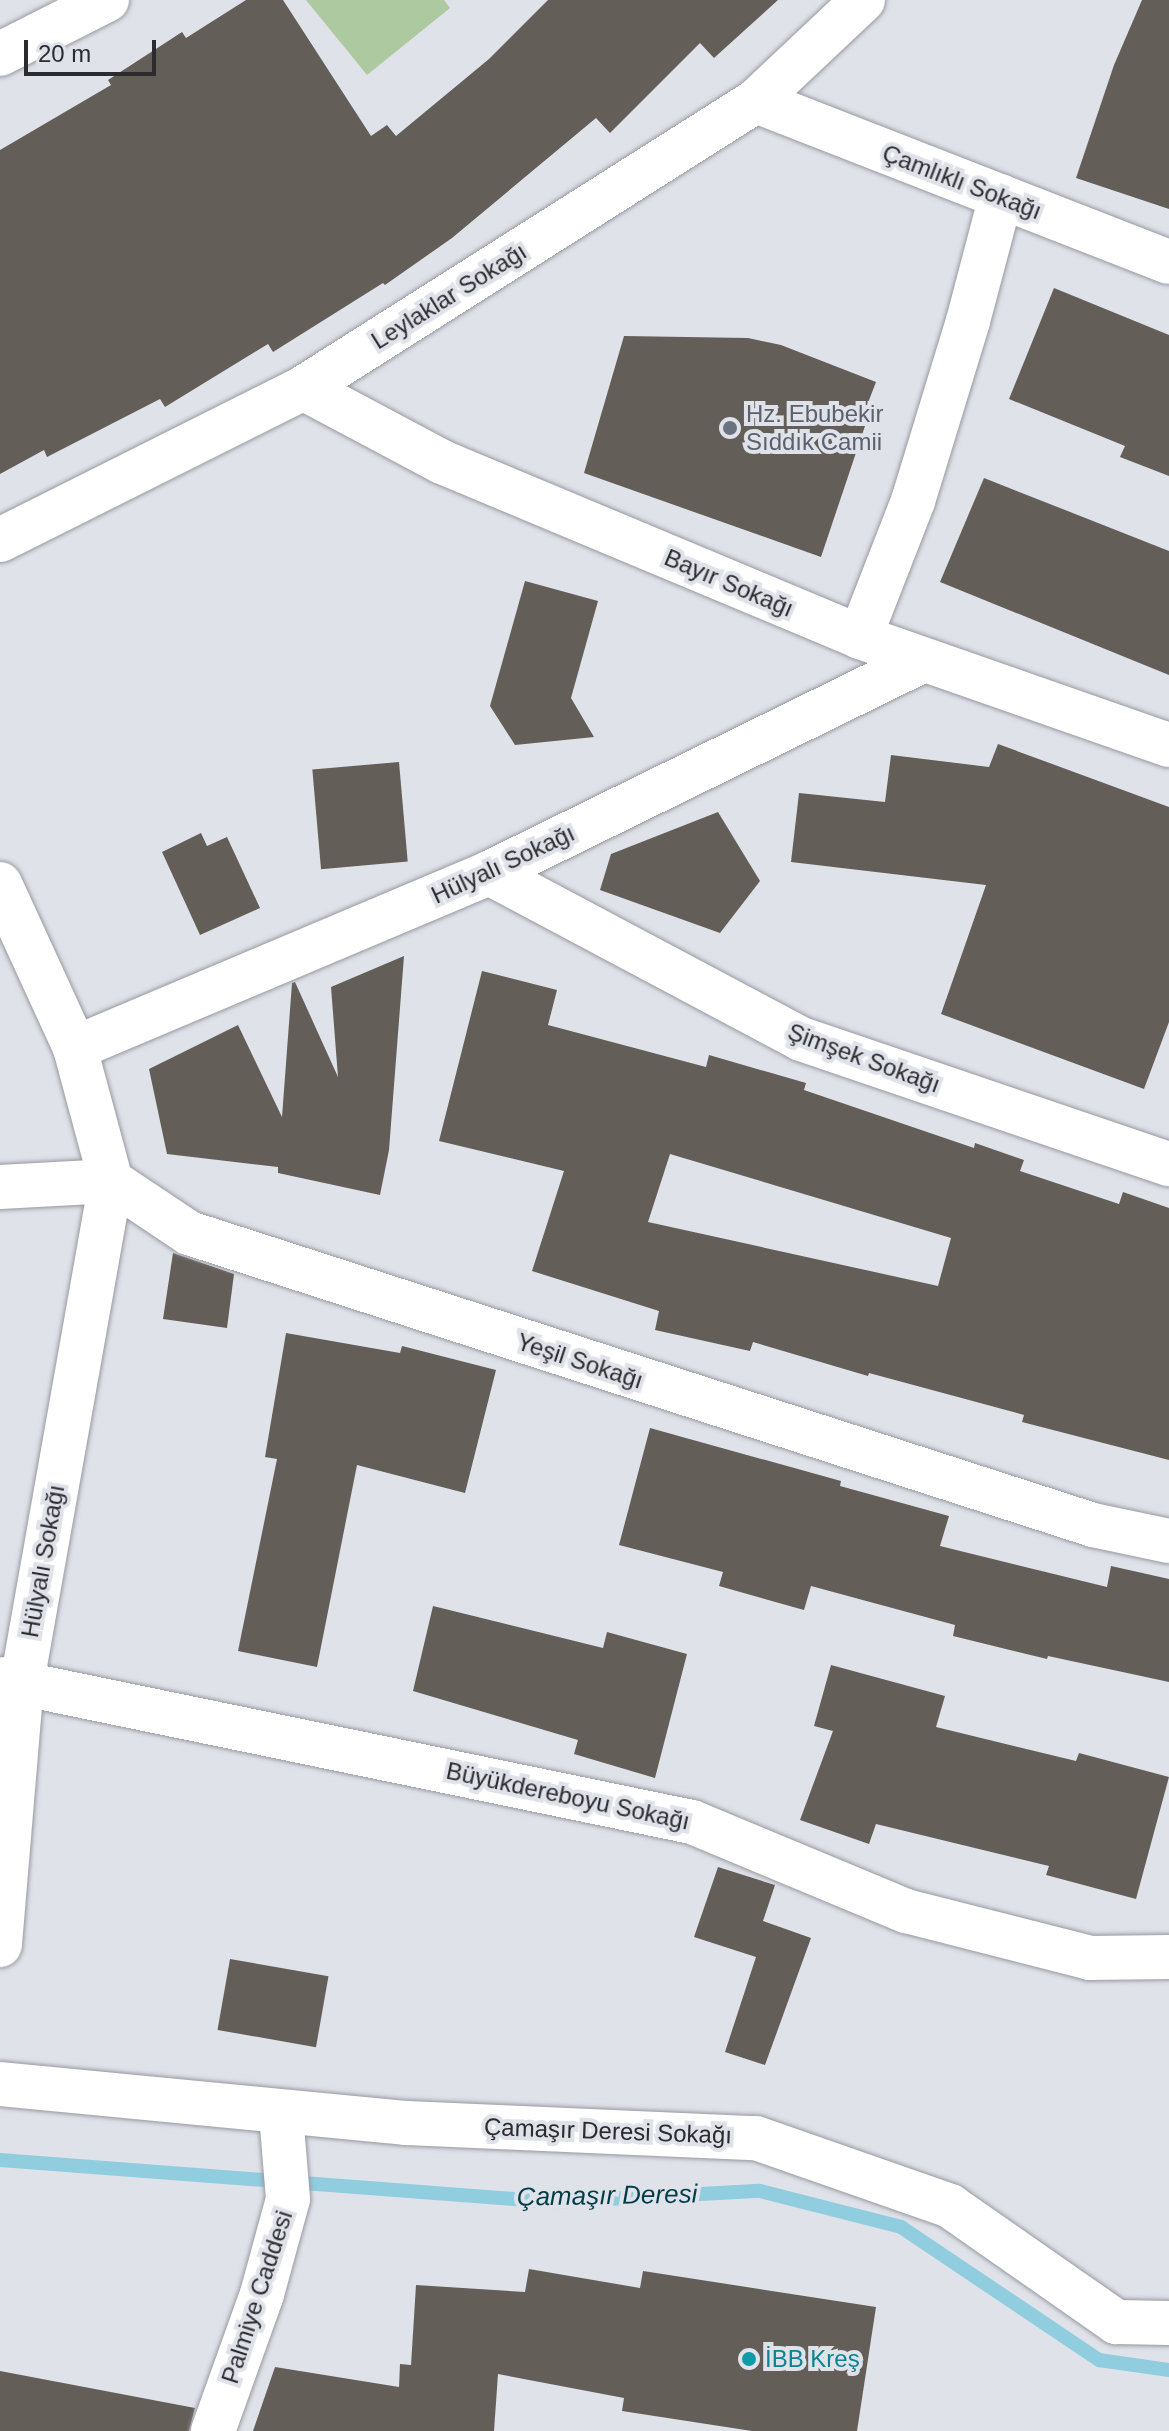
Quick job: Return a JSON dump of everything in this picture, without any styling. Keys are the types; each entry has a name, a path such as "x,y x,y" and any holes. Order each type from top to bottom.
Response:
{"street":[{"path":"0,54 107,0"},
{"name":"Leylaklar Sokağı","path":"0,540 303,388 756,101 863,0"},
{"name":"Çamlıklı Sokağı","path":"756,101 1169,262"},
{"path":"860,637 913,501 1001,196"},
{"name":"Bayır Sokağı","path":"303,388 442,462 860,637 1169,745"},
{"name":"Hülyalı Sokağı","path":"75,1048 489,873 922,661"},
{"name":"Şimşek Sokağı","path":"489,873 801,1039 1169,1164"},
{"path":"0,884 75,1048 111,1181 0,1187"},
{"name":"Hülyalı Sokağı","path":"0,1945 11,1680 111,1181"},
{"name":"Yeşil Sokağı","path":"111,1181 189,1233 1079,1521 1169,1541"},
{"name":"Büyükdereboyu Sokağı","path":"11,1680 692,1822 906,1911 1090,1958 1169,1957"},
{"name":"Çamaşır Deresi Sokağı","path":"0,2084 283,2126 406,2123 756,2138 950,2206 1116,2322 1169,2323"},
{"name":"Palmiye Caddesi","path":"213,2431 262,2294 288,2199 283,2126"}],"green space":[{"path":"306,0 444,0 450,8 367,75"}],"building":[{"path":"246,0 283,0 371,136 387,125 396,136 489,59 548,0 778,0 714,58 700,43 610,133 596,118 452,238 385,285 383,283 273,352 268,344 165,407 160,399 47,457 44,450 0,474 0,150 111,85 108,80 182,32 186,38"},
{"path":"1142,0 1169,0 1169,209 1076,178 1114,65"},
{"path":"1054,288 1169,335 1169,476 1120,457 1125,446 1009,399"},
{"name":"Hz. Ebubekir Sıddık Camii","path":"624,336 748,338 781,345 876,382 861,421 866,423 821,557 584,473"},
{"path":"984,478 1169,551 1169,675 940,582"},
{"path":"525,581 598,601 571,698 594,737 515,745 490,706"},
{"path":"998,744 1169,807 1169,1022 1144,1089 941,1014 986,885 791,862 799,793 885,802 891,755 989,767"},
{"path":"399,762 408,862 321,869 312,770"},
{"path":"718,812 760,881 720,933 600,890 611,854"},
{"path":"201,833 207,846 227,837 260,908 200,935 162,852"},
{"path":"404,956 389,1150 380,1195 278,1173 278,1167 167,1154 149,1069 238,1025 282,1117 292,983 295,982 338,1077 331,987"},
{"path":"482,971 557,990 548,1025 706,1067 709,1055 806,1083 804,1090 974,1148 975,1143 1024,1160 1020,1171 1119,1204 1123,1192 1169,1208 1169,1460 1022,1422 1024,1415 869,1373 868,1376 753,1342 750,1351 655,1330 659,1311 532,1271 564,1171 439,1141","holes":["670,1154 951,1238 938,1286 648,1222"]},
{"path":"173,1253 234,1274 227,1328 163,1319"},
{"path":"286,1333 400,1353 402,1346 496,1370 465,1493 357,1465 317,1667 238,1651 277,1459 265,1457"},
{"path":"650,1428 841,1481 840,1486 949,1516 940,1546 1107,1587 1111,1566 1169,1579 1169,1682 1048,1656 1047,1659 953,1636 955,1625 811,1586 804,1610 719,1586 723,1572 619,1545"},
{"path":"433,1606 603,1648 607,1632 687,1654 655,1778 574,1754 578,1740 413,1691"},
{"path":"831,1665 945,1696 936,1727 1076,1761 1079,1753 1169,1777 1136,1899 1046,1875 1049,1866 876,1824 869,1844 800,1820 833,1731 814,1726"},
{"path":"718,1867 775,1885 763,1921 811,1938 765,2065 725,2052 756,1957 694,1937"},
{"path":"230,1959 328,1976 316,2047 217,2030"},
{"path":"529,2269 640,2288 643,2271 876,2307 857,2431 752,2431 622,2411 624,2398 498,2374 494,2431 253,2431 275,2367 399,2387 400,2364 411,2365 416,2285 525,2292"},
{"path":"0,2371 195,2408 189,2431 0,2431"}],"waterway":[{"name":"Çamaşır Deresi","path":"0,2160 554,2202 760,2191 901,2227 1099,2360 1169,2370"}],"place":[{"name":"Hz. Ebubekir Sıddık Camii","path":"730,428"},
{"name":"İBB Kreş","path":"749,2359"}]}
